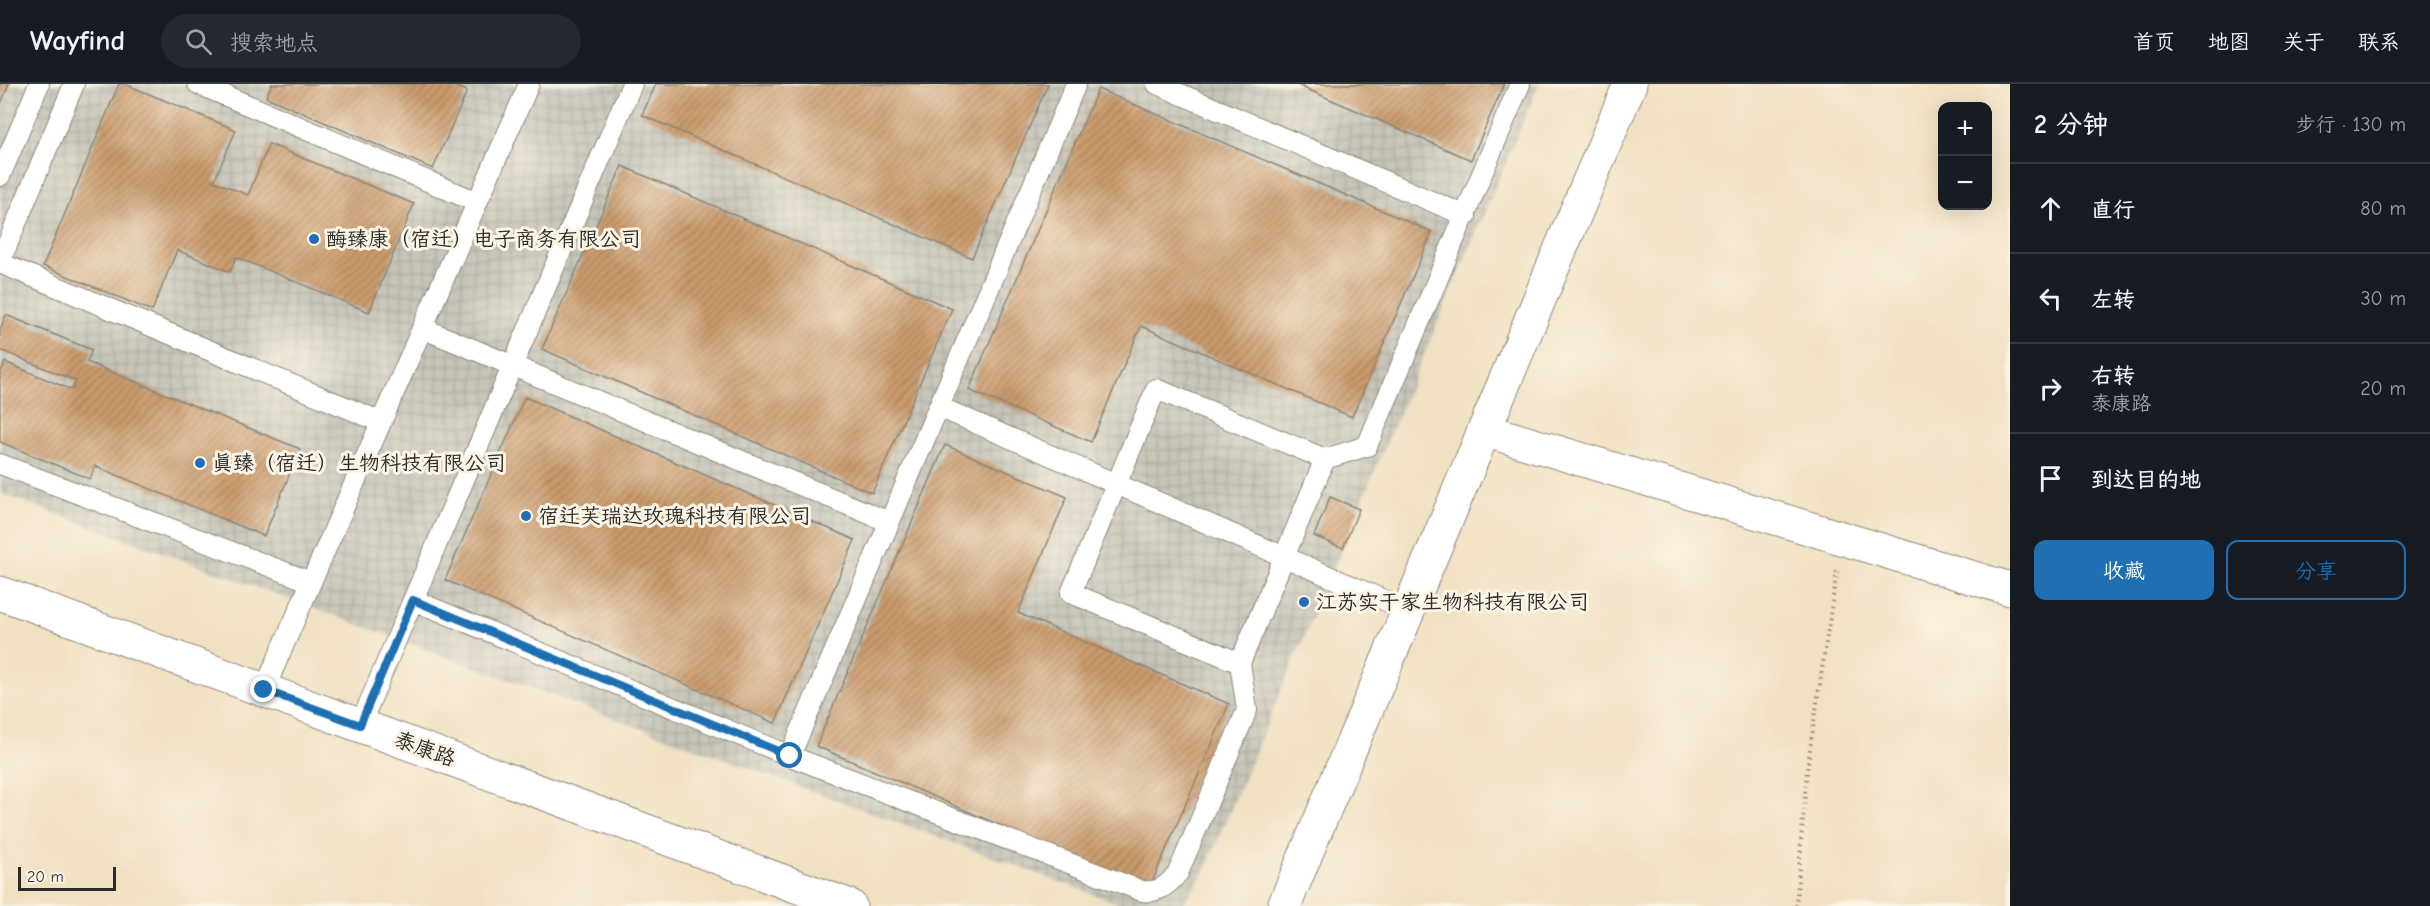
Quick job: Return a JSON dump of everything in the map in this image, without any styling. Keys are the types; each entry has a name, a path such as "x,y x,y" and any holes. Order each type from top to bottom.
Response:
{"street":[{"path":"1284,906 1630,84"},
{"path":"1484,430 2010,589"},
{"name":"泰康路","path":"0,593 850,906"}],"lane":[{"path":"0,176 39,84"},
{"path":"74,84 0,263 381,422"},
{"path":"198,84 477,202"},
{"path":"264,690 529,84"},
{"path":"360,725 632,84"},
{"path":"790,756 1076,84"},
{"path":"1157,84 1466,216"},
{"path":"1240,663 1071,593 1156,389 1325,459 1367,446 1520,84"},
{"path":"422,328 890,522"},
{"path":"939,407 1409,611"},
{"path":"413,600 790,756 1125,886 1152,892 1167,886 1178,873 1247,710 1240,663 1325,459"},
{"path":"0,464 311,582"}],"path":[{"path":"1796,906 1807,769 1842,538"}],"shaded area":[{"path":"0,84 1539,84 1205,870 1184,903 1175,906 1129,906 0,493"}],"building":[{"path":"0,84 9,84 0,106"},
{"path":"119,84 125,84 236,130 214,181 248,195 269,144 414,204 369,312 236,257 230,272 177,250 152,311 43,266"},
{"path":"272,84 450,84 467,91 433,169 266,97"},
{"path":"656,84 1048,84 972,258 642,115"},
{"path":"1295,84 1504,84 1471,160"},
{"path":"1098,89 1432,232 1352,417 1141,326 1091,442 969,390"},
{"path":"622,166 952,309 872,493 542,349"},
{"path":"6,315 92,350 87,362 300,449 264,536 95,466 90,479 0,442 0,374 5,362 72,390 76,381 0,350 0,330"},
{"path":"525,397 855,540 775,723 445,580"},
{"path":"945,445 1067,497 1018,613 1229,704 1149,889 816,746"},
{"path":"1330,497 1359,509 1343,548 1314,536"}],"place":[{"name":"酶臻康（宿迁）电子商务有限公司","path":"314,239"},
{"name":"真臻（宿迁）生物科技有限公司","path":"200,463"},
{"name":"宿迁芙瑞达玫瑰科技有限公司","path":"526,516"},
{"name":"江苏实干家生物科技有限公司","path":"1304,602"}],"route":[{"path":"264,690 360,725 413,600 790,756"}]}
